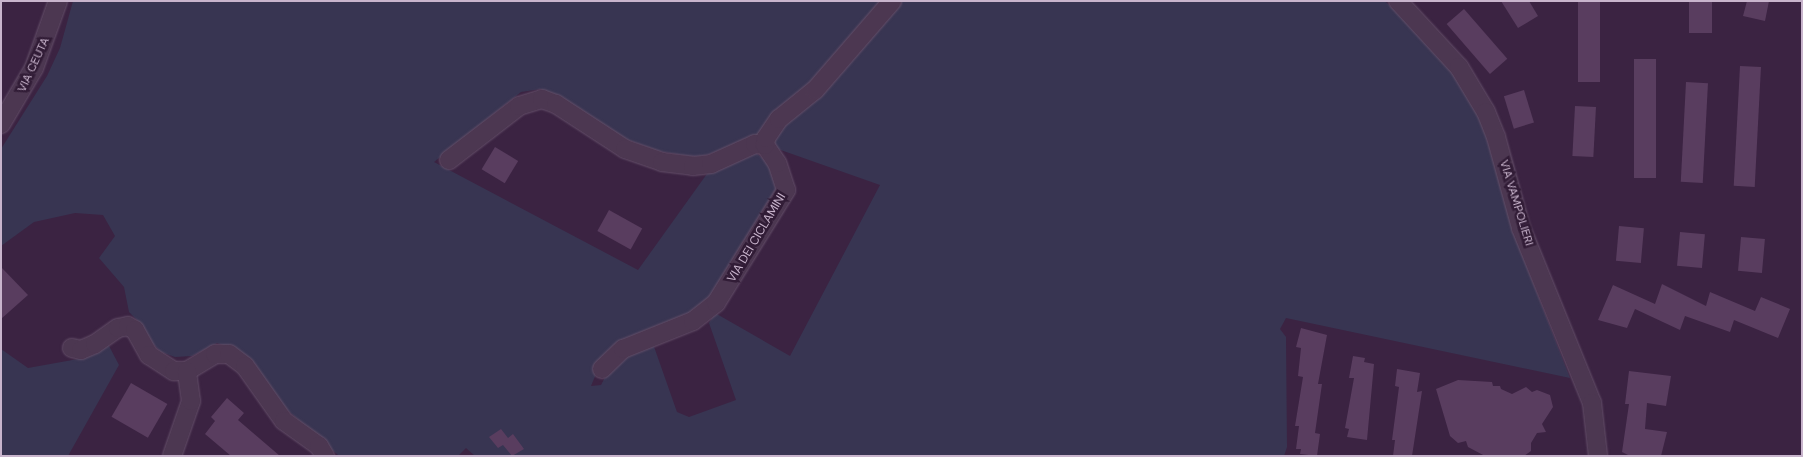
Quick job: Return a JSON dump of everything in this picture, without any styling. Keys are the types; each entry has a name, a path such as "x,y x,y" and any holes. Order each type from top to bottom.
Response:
{"street":[{"name":"VIA CEUTA","path":"1,124 34,68 58,1"},
{"path":"449,160 488,133 519,106 542,99 556,104 626,148 662,162 693,166 711,164 755,144 765,145 766,138 779,119 815,90 892,1"},
{"name":"VIA VAMPOLIERI","path":"1398,1 1459,67 1486,112 1496,137 1521,228 1592,403 1598,456"},
{"name":"VIA DEI CICLAMINI","path":"602,369 622,349 693,321 716,303 786,190 783,176 765,145"},
{"path":"72,348 81,350 95,344 118,328 128,326 135,330 149,355 160,365 174,371 187,371 215,354 229,354 237,359 284,421 319,446 325,456"},
{"path":"172,456 191,401 187,371"}],"shaded area":[{"path":"73,1 886,1 810,90 755,137 707,155 694,157 658,151 623,138 541,89 521,92 434,162 638,270 709,171 753,151 771,164 782,187 712,303 603,357 591,386 601,385 611,366 652,341 677,412 689,417 736,400 709,323 715,313 790,356 880,185 775,148 772,138 898,1 1385,1 1448,65 1482,123 1521,252 1570,378 1286,318 1280,329 1286,337 1287,447 1284,456 475,456 466,448 458,456 339,456 284,407 251,359 236,349 217,343 192,356 175,357 161,352 150,341 140,323 129,312 124,287 99,258 115,236 103,215 75,213 34,222 1,246 1,149 47,76 60,48"},
{"path":"108,344 119,365 68,456 1,456 1,349 28,368 78,359"}],"building":[{"path":"1501,1 1529,1 1538,16 1518,28"},
{"path":"1578,1 1600,1 1600,82 1578,82"},
{"path":"1689,1 1712,1 1712,33 1689,33"},
{"path":"1747,1 1769,1 1765,21 1743,16"},
{"path":"1464,9 1507,59 1490,74 1447,24"},
{"path":"1634,59 1656,59 1656,178 1634,178"},
{"path":"1740,66 1761,67 1755,187 1734,186"},
{"path":"1686,82 1708,83 1703,183 1681,182"},
{"path":"1524,90 1534,123 1514,129 1504,96"},
{"path":"1575,106 1596,107 1593,157 1572,156"},
{"path":"495,147 518,161 505,183 482,169"},
{"path":"609,210 642,228 631,249 597,231"},
{"path":"1619,226 1644,228 1641,263 1616,261"},
{"path":"1680,232 1705,234 1702,268 1677,266"},
{"path":"1741,237 1765,239 1762,273 1738,271"},
{"path":"1,267 28,295 1,319"},
{"path":"1662,284 1706,306 1710,292 1755,311 1761,297 1790,309 1778,338 1734,320 1730,332 1685,316 1680,330 1635,309 1627,328 1598,320 1613,285 1655,304"},
{"path":"1301,328 1327,335 1318,384 1322,384 1315,433 1320,434 1317,456 1300,454 1301,449 1296,449 1299,426 1295,426 1303,377 1298,376 1301,348 1296,347"},
{"path":"1353,356 1365,358 1364,362 1374,364 1367,440 1347,437 1349,429 1345,428 1354,378 1349,378"},
{"path":"1397,369 1420,373 1417,392 1422,391 1412,456 1393,456 1395,440 1392,440 1399,387 1395,386"},
{"path":"1629,371 1671,376 1666,406 1647,403 1645,429 1667,432 1661,456 1630,456 1622,452 1629,404 1625,404"},
{"path":"1458,380 1492,382 1493,386 1500,386 1501,389 1512,394 1526,387 1532,392 1537,390 1550,395 1553,407 1542,424 1546,432 1537,433 1531,443 1531,451 1524,456 1485,456 1468,447 1466,441 1458,443 1450,436 1436,389"},
{"path":"131,383 167,404 148,438 112,417"},
{"path":"227,398 244,413 238,420 280,456 231,456 205,434 215,421 211,417"},
{"path":"501,429 508,438 513,434 524,449 512,456 503,445 498,448 489,437"}]}
